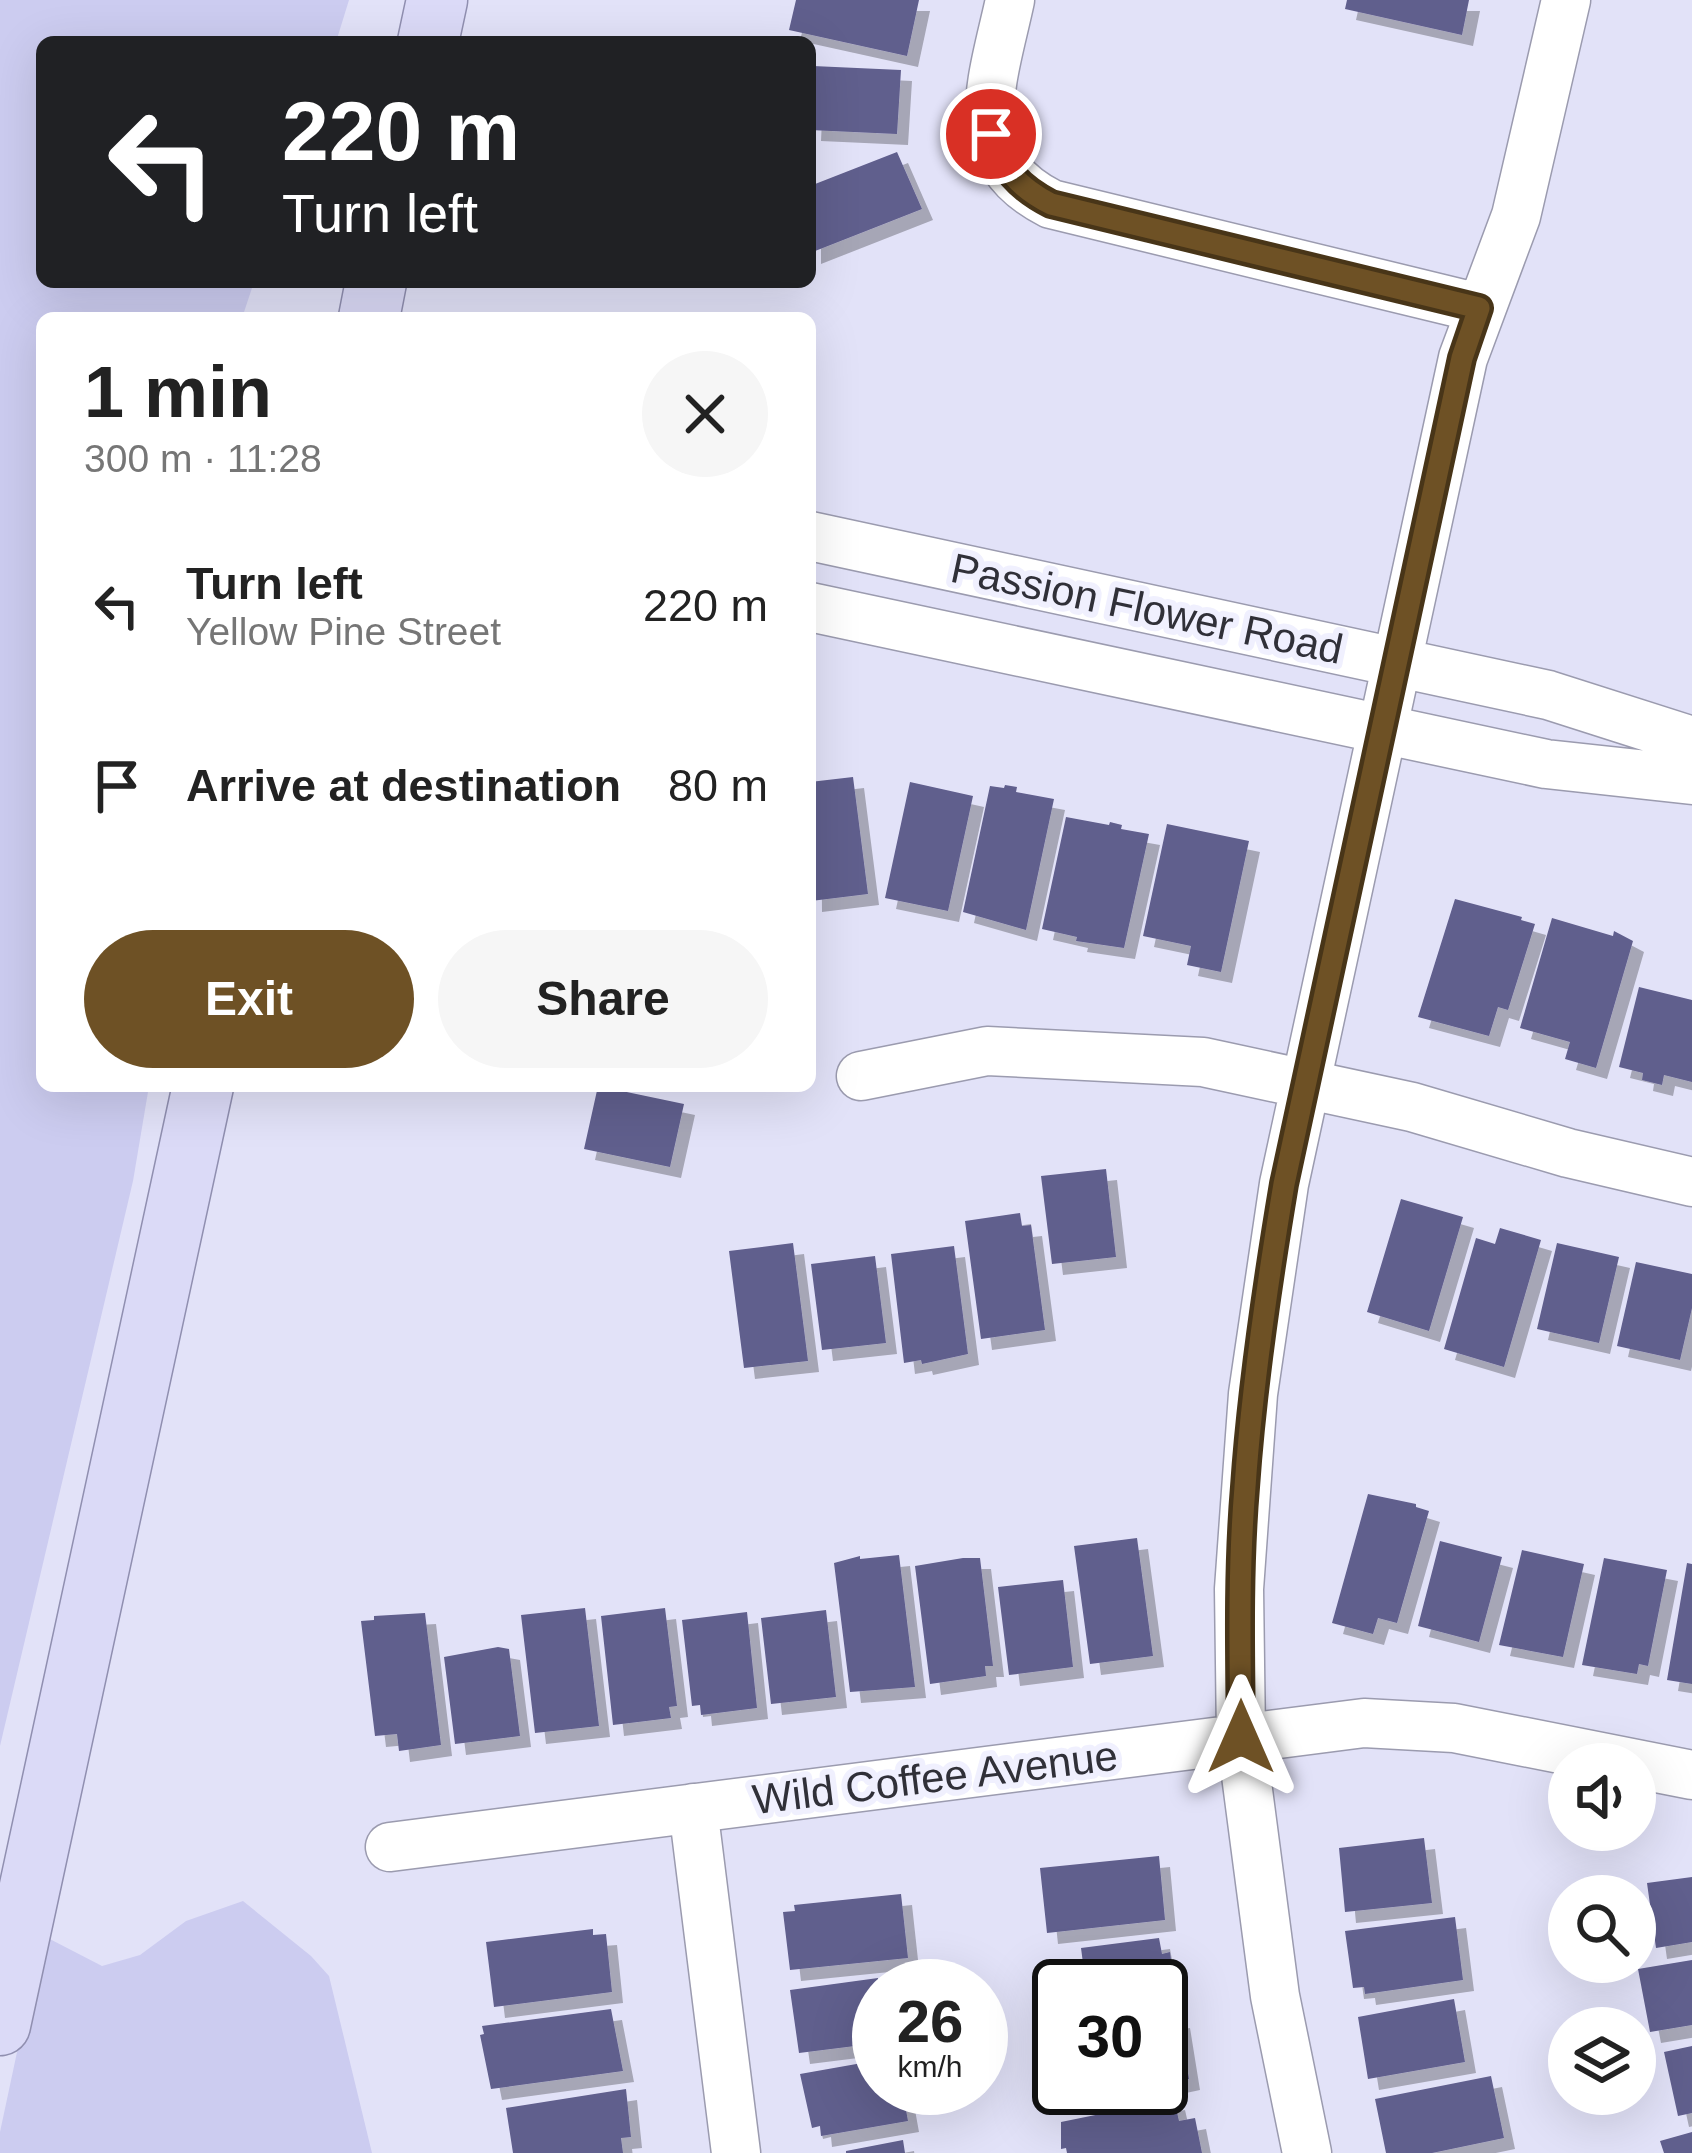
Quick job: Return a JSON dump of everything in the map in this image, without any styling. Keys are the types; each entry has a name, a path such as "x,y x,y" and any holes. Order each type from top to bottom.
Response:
{"main road":[{"path":"429,36 437,0"},
{"path":"0,2025 201,1092"}],"street":[{"path":"1010,0 988,112 999,156 1010,176 1028,192 1051,204 1479,308"},
{"path":"1307,2153 1275,1996 1241,1737 1240,1589 1253,1394 1284,1184 1462,358 1516,215 1566,0"},
{"name":"Passion Flower Road","path":"816,537 1588,704 1692,741"},
{"name":"Passion Flower Road","path":"816,608 1546,764 1692,780"},
{"path":"861,1076 950,1056 1023,1050 1204,1062 1412,1107 1568,1153 1692,1182"},
{"name":"Wild Coffee Avenue","path":"390,1847 1364,1724 1454,1728 1692,1775"},
{"path":"693,1808 736,2153"}],"shaded area":[{"path":"0,0 349,0 338,36 36,36 36,288 252,288 244,312 36,312 36,1092 148,1092 133,1181 0,1746"},
{"path":"243,1901 329,1976 372,2153 0,2153 0,2132 42,1935 102,1966 140,1955 186,1921"}],"building":[{"path":"796,0 919,0 907,56 789,30"},
{"path":"1347,0 1469,0 1462,35 1345,9"},
{"path":"816,66 901,70 897,134 816,130"},
{"path":"897,152 922,209 816,251 816,184"},
{"path":"853,777 868,894 816,900 816,781"},
{"path":"910,782 973,796 948,911 885,898"},
{"path":"990,786 1017,787 1016,792 1054,799 1026,930 963,912"},
{"path":"1066,817 1110,822 1149,834 1124,948 1076,941 1077,937 1042,929"},
{"path":"1167,824 1249,841 1221,972 1187,965 1191,946 1143,936"},
{"path":"1455,899 1535,924 1508,1010 1498,1007 1489,1036 1418,1017"},
{"path":"1552,918 1613,936 1614,931 1633,941 1596,1068 1565,1059 1570,1042 1520,1028"},
{"path":"1639,987 1692,1000 1692,1082 1664,1075 1662,1085 1642,1080 1643,1073 1619,1067"},
{"path":"597,1092 627,1092 684,1104 670,1167 584,1149"},
{"path":"1106,1169 1116,1257 1052,1264 1041,1176"},
{"path":"1401,1199 1463,1217 1429,1331 1367,1312"},
{"path":"1020,1213 1022,1226 1031,1225 1045,1330 981,1339 965,1221"},
{"path":"1500,1228 1541,1240 1504,1367 1444,1349 1476,1238 1495,1244"},
{"path":"793,1243 808,1361 744,1368 729,1251"},
{"path":"1557,1243 1619,1257 1599,1343 1537,1329"},
{"path":"954,1246 968,1354 904,1363 891,1254"},
{"path":"875,1256 886,1343 822,1350 811,1264"},
{"path":"1636,1262 1692,1274 1692,1308 1680,1360 1617,1346"},
{"path":"1368,1494 1429,1511 1397,1623 1378,1618 1373,1634 1332,1623"},
{"path":"1137,1538 1153,1656 1090,1664 1074,1546"},
{"path":"1440,1541 1502,1557 1479,1642 1418,1626"},
{"path":"1522,1550 1584,1564 1563,1657 1499,1645"},
{"path":"899,1555 915,1687 850,1692 834,1563 860,1556"},
{"path":"980,1558 993,1666 985,1666 986,1676 930,1684 915,1566"},
{"path":"1604,1558 1667,1570 1648,1666 1639,1664 1637,1674 1582,1665"},
{"path":"1687,1563 1692,1564 1692,1684 1667,1680"},
{"path":"1063,1580 1073,1667 1009,1675 998,1587"},
{"path":"585,1608 599,1726 535,1733 521,1615"},
{"path":"665,1608 677,1706 669,1707 671,1718 613,1725 601,1616"},
{"path":"826,1610 836,1697 771,1704 761,1618"},
{"path":"747,1612 757,1708 701,1715 700,1705 692,1706 682,1620"},
{"path":"425,1613 441,1745 399,1751 397,1734 375,1736 361,1621"},
{"path":"509,1649 520,1736 455,1744 444,1657"},
{"path":"1424,1838 1432,1903 1345,1912 1339,1848"},
{"path":"1159,1856 1165,1920 1047,1933 1040,1868"},
{"path":"1692,1877 1692,1942 1656,1948 1656,1882"},
{"path":"901,1894 908,1958 852,1959 852,1964 790,1970 783,1912 795,1911 794,1905"},
{"path":"1455,1917 1463,1980 1365,1994 1364,1987 1353,1988 1345,1931"},
{"path":"593,1929 593,1935 606,1934 612,1992 494,2007 486,1942"},
{"path":"1159,1938 1162,1954 1170,1952 1171,1959 1082,1959 1081,1948"},
{"path":"1692,1960 1692,2025 1656,2031 1656,2007 1645,2007 1641,1983 1656,1983 1656,1966"},
{"path":"852,1982 852,2046 799,2053 790,1990"},
{"path":"1454,1999 1465,2062 1368,2079 1358,2017"},
{"path":"611,2009 623,2071 491,2089 482,2026"},
{"path":"1692,2046 1692,2113 1678,2116 1664,2052"},
{"path":"852,2065 852,2115 907,2115 908,2121 821,2136 820,2126 812,2128 800,2074"},
{"path":"1491,2076 1504,2138 1432,2153 1386,2153 1375,2099"},
{"path":"626,2089 631,2137 621,2138 623,2153 513,2153 506,2108"},
{"path":"1095,2115 1195,2118 1202,2153 1067,2153 1066,2148 1061,2149 1061,2122"},
{"path":"1692,2132 1692,2153 1664,2153 1660,2141"},
{"path":"903,2140 905,2153 846,2153 846,2151"}],"route":[{"path":"991,134 1010,176 1051,204 1479,308 1462,358 1284,1184 1244,1488 1241,1737"}]}
